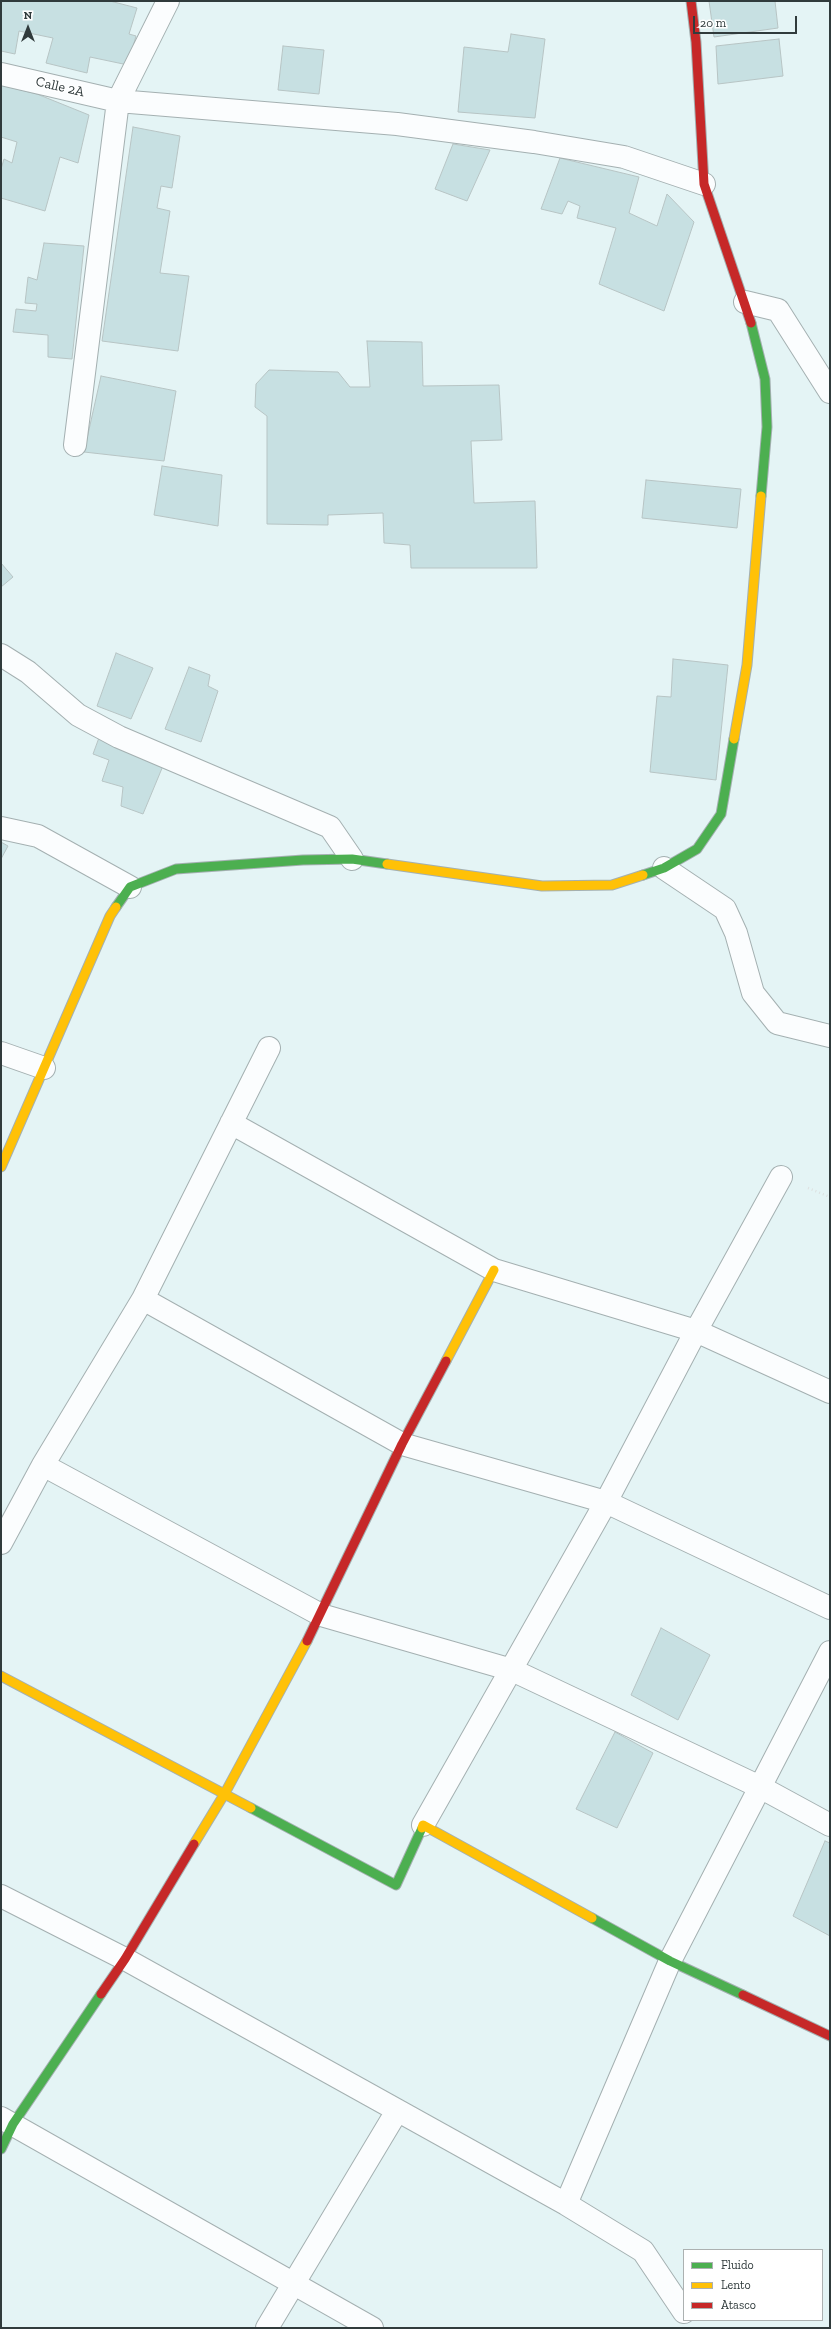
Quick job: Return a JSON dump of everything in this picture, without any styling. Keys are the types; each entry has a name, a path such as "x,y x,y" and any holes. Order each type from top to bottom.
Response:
{"street":[{"path":"75,445 118,101 168,1"},
{"path":"1,1167 110,916 130,887 176,869 303,860 352,859 542,886 612,885 664,868 697,849 721,814 747,665 766,427 765,379 745,302 704,184 696,42 691,1"},
{"name":"Calle 2A","path":"1,74 118,101 397,124 534,142 624,157 704,184"},
{"path":"745,302 778,310 830,392"},
{"path":"1,655 28,672 78,715 119,737 330,827 352,859"},
{"path":"1,828 38,836 130,887"},
{"path":"664,868 725,909 736,933 753,993 777,1024 830,1036"},
{"path":"1,1543 43,1465 144,1299 230,1124 270,1048"},
{"path":"1,1053 44,1068"},
{"path":"230,1124 494,1270 696,1331 830,1392"},
{"path":"1,1676 225,1793 396,1885 424,1825 606,1502 696,1331 781,1177"},
{"path":"1,2149 7,2121 125,1959 225,1793 321,1615 402,1444 494,1270"},
{"path":"144,1299 402,1444 606,1502 830,1608"},
{"path":"43,1465 321,1615 512,1670 760,1787 830,1825"},
{"path":"566,2204 670,1961 830,1652"},
{"path":"424,1825 670,1961 830,2036"},
{"path":"1,1896 125,1959 566,2204 643,2251 683,2311"},
{"path":"267,2328 397,2110"},
{"path":"7,2121 372,2328"}],"building":[{"path":"1,1 110,1 137,8 129,34 136,36 128,65 90,57 87,73 46,63 53,38 19,31 15,54 1,51"},
{"path":"709,1 775,1 778,28 714,37"},
{"path":"511,34 545,39 535,118 458,112 464,47 508,52"},
{"path":"779,39 783,76 718,84 716,46"},
{"path":"283,46 324,50 319,94 278,90"},
{"path":"1,85 37,94 89,115 78,163 60,157 45,211 1,198 1,169 4,159 12,163 17,142 1,137"},
{"path":"133,127 180,136 172,188 161,186 157,208 170,211 160,273 189,276 178,351 102,341"},
{"path":"453,144 490,150 467,201 435,189"},
{"path":"560,158 639,177 629,213 657,226 667,194 694,222 664,311 599,284 616,228 577,218 580,206 568,201 562,214 541,209"},
{"path":"44,243 84,246 72,359 48,357 48,335 13,332 16,309 36,311 37,304 25,303 28,277 37,280"},
{"path":"367,341 422,342 423,386 499,385 502,440 471,441 474,503 535,501 537,568 411,568 410,545 384,543 383,513 328,515 328,525 267,524 267,416 255,407 256,384 269,370 338,372 350,387 370,387"},
{"path":"101,376 176,391 164,461 84,452"},
{"path":"162,466 222,475 218,526 154,515"},
{"path":"646,480 741,489 737,528 642,518"},
{"path":"1,563 13,577 1,587"},
{"path":"116,653 153,668 131,719 97,706"},
{"path":"673,659 728,665 716,780 650,772 657,696 671,697"},
{"path":"189,667 210,675 208,686 218,691 201,742 165,729"},
{"path":"100,735 165,761 143,814 121,806 123,787 102,781 109,760 93,754"},
{"path":"1,842 8,846 1,859"},
{"path":"661,1628 710,1655 678,1720 631,1695"},
{"path":"615,1732 653,1753 617,1828 576,1809"},
{"path":"825,1841 830,1843 830,1936 793,1916"}],"traffic: fast":[{"path":"751,323 765,379 767,427 761,496"},
{"path":"643,875 664,868 697,849 721,814 734,739"},
{"path":"116,907 130,887 176,869 303,860 352,859 387,864"},
{"path":"251,1808 396,1885 422,1828"},
{"path":"592,1918 670,1961 743,1995"},
{"path":"1,2149 13,2124 101,1994"}],"traffic: slow":[{"path":"734,739 747,665 761,496"},
{"path":"387,864 542,886 612,885 643,875"},
{"path":"1,1167 110,916 116,907"},
{"path":"446,1361 494,1270"},
{"path":"194,1844 225,1793 307,1641"},
{"path":"1,1676 251,1808"},
{"path":"422,1828 423,1825 592,1918"}],"traffic: jam":[{"path":"691,1 696,42 704,184 751,323"},
{"path":"307,1641 402,1444 446,1361"},
{"path":"101,1994 125,1959 194,1844"},
{"path":"743,1995 830,2036"}]}
